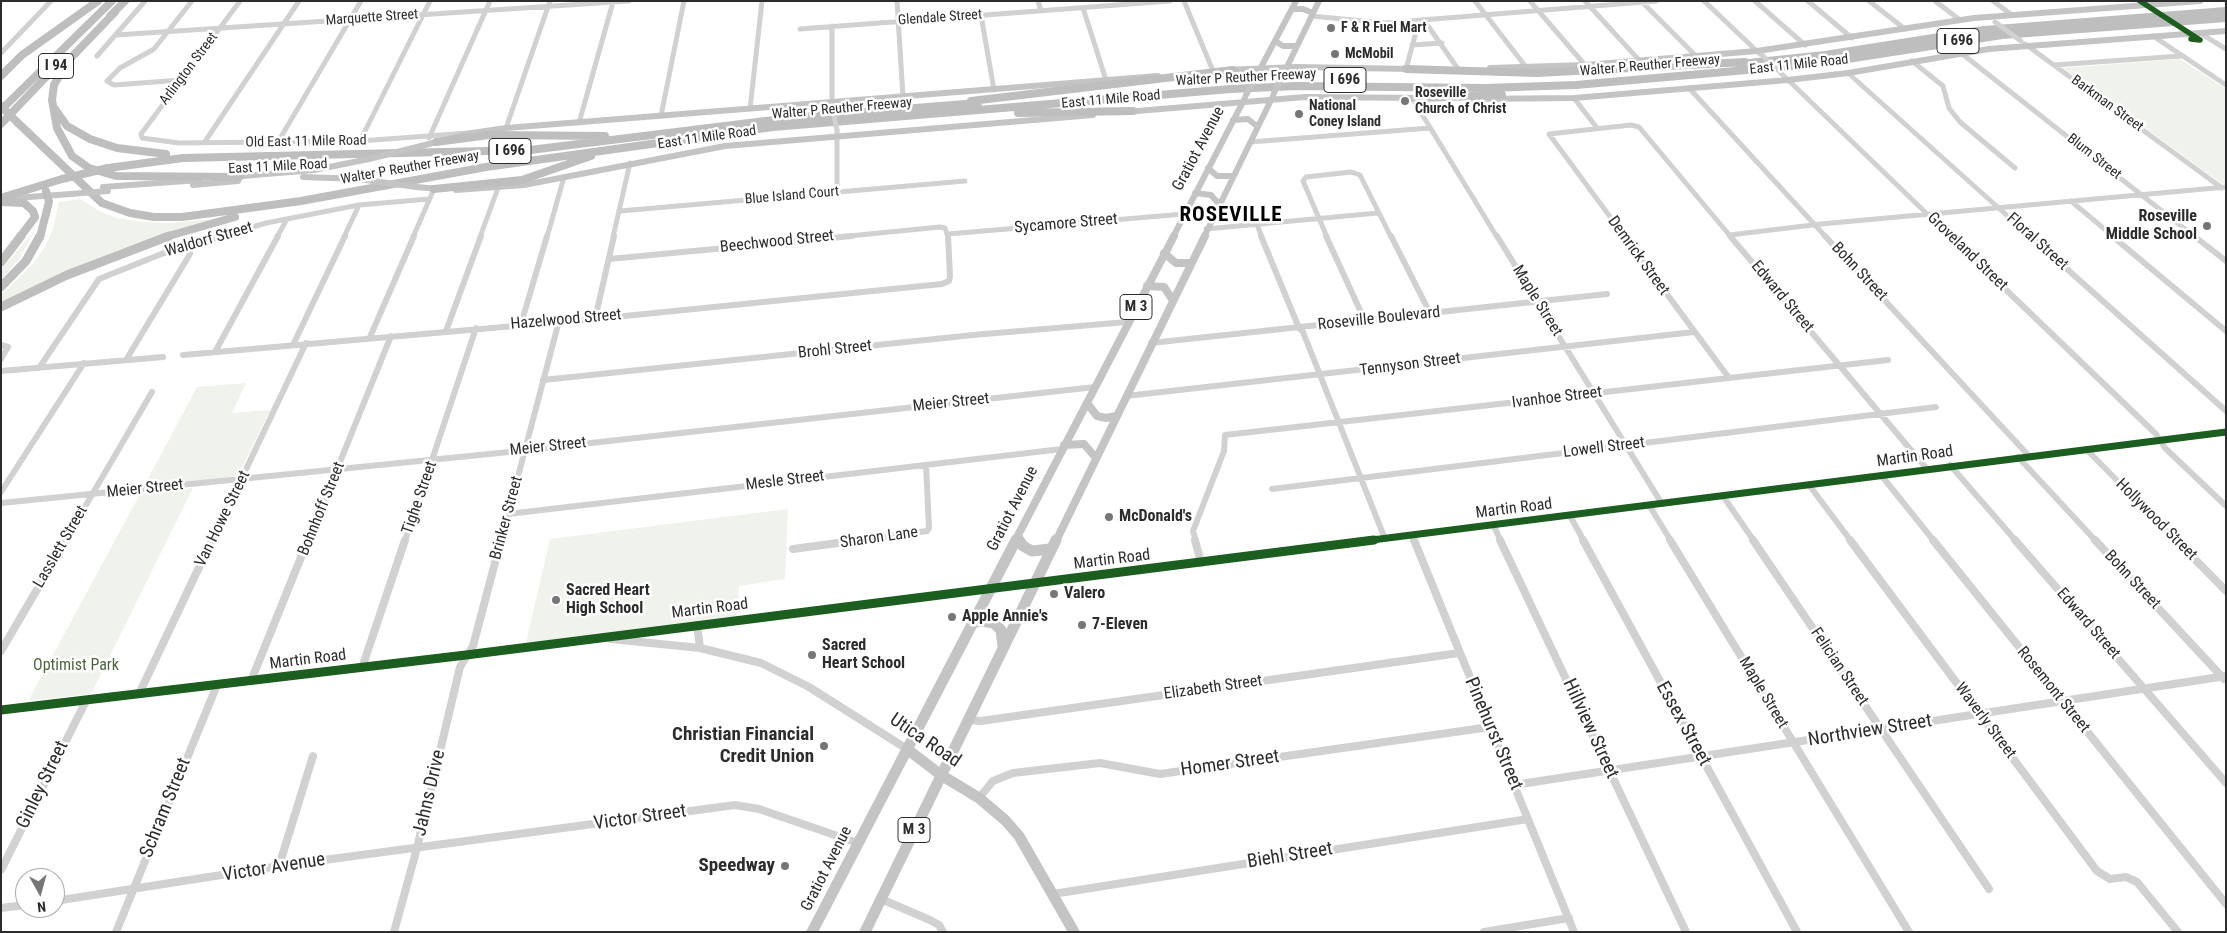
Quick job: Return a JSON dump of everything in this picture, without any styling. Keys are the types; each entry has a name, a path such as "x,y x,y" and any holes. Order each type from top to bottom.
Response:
{"highway":[{"path":"1,76 15,60 98,1"},
{"name":"I 94","path":"1,108 36,72 112,1"},
{"name":"I 94","path":"1,124 76,46 125,1"},
{"name":"Walter P Reuther Freeway","path":"299,155 530,150 798,117 1252,82 1541,81 1812,57 1984,30 2226,11"},
{"path":"115,12 67,62 59,74 52,92 56,128 65,145 82,164 99,172 133,178 240,176"},
{"name":"Walter P Reuther Freeway","path":"301,201 486,167 715,134 808,124 1231,90 1328,86 1525,88 1815,64 1985,37 2226,18"},
{"path":"1,64 40,42"},
{"path":"1406,69 1544,73 1757,62"},
{"path":"934,106 1233,70"},
{"path":"1416,98 1536,93 1692,75"},
{"path":"52,104 67,126 90,139 117,148 174,154 299,155"},
{"path":"1,108 95,198 112,208 154,217 203,216 301,201"},
{"path":"808,124 1020,113 1133,111"},
{"path":"433,139 489,135 581,137 720,126"},
{"path":"434,189 516,181 592,156 715,134"},
{"path":"1,199 62,179 108,168 183,158 299,155"},
{"path":"1,287 26,261 38,241 43,230 49,202 46,194"},
{"path":"1,199 24,203 33,211 35,217 1,262"},
{"path":"1,307 67,275 150,242 206,224 301,201"}],"main road":[{"name":"M 3","path":"1243,102 1296,1"},
{"name":"M 3","path":"865,932 1172,299 1319,1"},
{"name":"East 11 Mile Road","path":"1,199 240,176 303,172 369,160 417,147 433,139 506,128 750,109 832,105 903,97 1260,68 1526,68 1759,53 1960,20 2153,3 2200,1"},
{"path":"1292,9 1303,9 1312,14"},
{"name":"East 11 Mile Road","path":"106,189 292,177 341,176 434,189 498,188 724,146 838,133 1243,102 1273,96 1574,98 1785,77 1848,73 1961,53 2028,46 2226,31"},
{"path":"1275,42 1283,46 1297,46"},
{"name":"Gratiot Avenue","path":"812,932 1087,403 1127,322 1243,102"},
{"path":"1233,120 1248,120 1258,127"},
{"path":"341,176 339,171 349,164"},
{"path":"1208,168 1217,176 1233,176"},
{"path":"1195,193 1211,195 1219,204"},
{"path":"1164,253 1176,263 1190,263"},
{"path":"1147,286 1164,287 1172,299"},
{"path":"1087,403 1097,416 1106,418 1116,416"},
{"path":"1063,447 1084,444 1096,458"},
{"path":"1018,536 1023,546 1032,551 1050,550"},
{"path":"972,623 982,621 994,623 1000,630 1003,646"},
{"name":"Utica Road","path":"907,749 941,775 993,808 1019,836 1074,932"}],"street":[{"path":"1,53 51,1"},
{"path":"97,56 145,1"},
{"path":"180,80 114,85 107,82 120,68 152,51 192,1"},
{"name":"Arlington Street","path":"141,137 180,80 240,1"},
{"path":"204,143 298,1"},
{"path":"278,142 361,1"},
{"path":"360,141 430,1"},
{"path":"433,139 490,1"},
{"name":"Marquette Street","path":"116,35 485,11 549,4 629,1"},
{"path":"660,116 684,1"},
{"path":"750,109 762,1"},
{"path":"897,1 903,97"},
{"path":"1038,1 1041,11"},
{"name":"Glendale Street","path":"800,28 1170,1"},
{"path":"1184,1 1213,71"},
{"path":"1475,1 1526,68"},
{"path":"1530,1 1585,65"},
{"path":"1585,1 1639,60"},
{"path":"1312,14 1381,23 1656,1"},
{"name":"Groveland Street","path":"1704,1 2156,434 2158,439 2226,506"},
{"path":"1755,1 1805,45"},
{"path":"1808,1 1852,38"},
{"path":"1869,1 1905,29"},
{"path":"1935,1 1960,20"},
{"path":"1992,1 2012,15"},
{"path":"579,123 613,2"},
{"path":"1642,2 1696,56"},
{"path":"506,128 549,4"},
{"path":"1083,8 1106,80"},
{"path":"981,15 994,90"},
{"name":"Barkman Street","path":"1989,17 2224,189"},
{"path":"1421,21 1442,43 1458,69"},
{"path":"1406,69 1421,21"},
{"path":"832,26 832,105 838,133 837,192"},
{"path":"2200,33 2226,49"},
{"path":"2153,36 2226,85"},
{"path":"1412,45 1442,43"},
{"name":"Blum Street","path":"1961,53 2226,260"},
{"path":"2054,65 2181,56"},
{"path":"1912,61 1943,86 1949,108 1960,122 2015,168"},
{"name":"Floral Street","path":"1848,73 2226,411"},
{"name":"Bohn Street","path":"1689,88 2029,456"},
{"name":"Maple Street","path":"1416,98 1430,128 1662,504"},
{"path":"1574,98 1597,128"},
{"name":"Edward Street","path":"1597,128 1637,125 1927,469"},
{"path":"1250,142 1430,128"},
{"name":"Demrick Street","path":"1597,128 1549,134 1729,378"},
{"name":"Old East 11 Mile Road","path":"141,137 164,143 433,139"},
{"path":"595,319 630,163"},
{"path":"1365,320 1317,219 1304,186 1304,178 1358,173 1430,313"},
{"path":"521,324 564,177"},
{"name":"Blue Island Court","path":"620,211 965,181"},
{"path":"446,331 498,188"},
{"path":"370,338 434,189"},
{"path":"1730,235 1927,214 2224,189"},
{"name":"Waldorf Street","path":"39,368 99,279 138,262 190,244 287,219 360,205 429,199"},
{"path":"2071,201 2226,331"},
{"path":"293,344 360,205"},
{"path":"1206,230 1378,213"},
{"name":"Sycamore Street","path":"946,231 1184,214"},
{"path":"215,352 287,219"},
{"path":"1257,225 1299,328 1303,332 1385,539"},
{"name":"Beechwood Street","path":"609,259 932,227 946,231"},
{"name":"Hazelwood Street","path":"183,355 595,319 942,284 949,281 950,276 946,231"},
{"path":"126,360 190,254 190,244"},
{"name":"Roseville Boulevard","path":"1151,343 1606,294"},
{"name":"Brinker Street","path":"466,655 473,646 559,321"},
{"name":"Brohl Street","path":"543,380 973,335 1127,322"},
{"name":"Tighe Street","path":"362,668 476,328"},
{"name":"Tennyson Street","path":"1126,396 1694,332"},
{"name":"Bohnhoff Street","path":"251,681 391,336"},
{"name":"Van Howe Street","path":"139,694 306,344"},
{"path":"1,345 8,347 1,359"},
{"path":"1,371 163,356"},
{"name":"Ivanhoe Street","path":"1201,563 1193,532 1224,451 1225,435 1340,424 1888,360"},
{"path":"1,492 84,363"},
{"name":"Meier Street","path":"1,503 338,470 1095,387"},
{"name":"Lasslett Street","path":"1,651 152,392"},
{"name":"Lowell Street","path":"1272,489 1936,407"},
{"name":"Martin Road","path":"1,710 362,668 1570,516 2158,439 2226,432"},
{"name":"Mesle Street","path":"508,514 1063,447"},
{"name":"Hollywood Street","path":"2086,449 2226,590"},
{"name":"Bohn Street","path":"2018,457 2225,678"},
{"name":"Sharon Lane","path":"793,550 927,531 929,528 926,465"},
{"name":"Edward Street","path":"1950,466 2226,782"},
{"name":"Rosemont Street","path":"1881,475 2226,904"},
{"name":"Waverly Street","path":"1809,484 2097,870 2110,879 2126,878 2137,882 2178,932"},
{"name":"Felician Street","path":"1723,496 1989,889"},
{"name":"Maple Street","path":"1649,505 1909,932"},
{"name":"Essex Street","path":"1570,516 1797,932"},
{"name":"Hillview Street","path":"1493,525 1686,932"},
{"name":"Pinehurst Street","path":"1412,536 1574,932"},
{"path":"697,625 700,648"},
{"name":"Utica Road","path":"596,638 700,648 750,660 782,672 907,749"},
{"name":"Elizabeth Street","path":"967,720 981,721 1459,653"},
{"name":"Jahns Drive","path":"394,932 417,848 460,666 466,655"},
{"name":"Northview Street","path":"1514,785 2062,701 2225,678"},
{"name":"Schram Street","path":"116,932 217,685"},
{"name":"Ginley Street","path":"1,870 86,700"},
{"name":"Homer Street","path":"979,798 992,781 1013,773 1100,763 1160,774 1490,726"},
{"path":"280,866 313,756"},
{"name":"Victor Street","path":"417,848 735,805 760,809 858,843"},
{"name":"Biehl Street","path":"1053,894 1528,819"},
{"name":"Victor Avenue","path":"133,890 280,866 417,848"},
{"path":"65,900 133,890"},
{"path":"880,900 930,920 939,925 943,932"},
{"path":"1,908 15,906"},
{"path":"1484,932 1569,918"}],"green space":[{"path":"2180,59 2226,89 2226,183 2222,184 2063,68"},
{"path":"80,199 99,211 117,218 143,222 170,223 214,219 118,250 1,302 1,295 32,265 45,247 53,229 59,202"},
{"path":"35,230 19,259 1,280 1,270"},
{"path":"246,383 232,413 270,410 238,476 144,486 197,387"},
{"name":"Optimist Park","path":"193,488 91,694 28,701 140,494"},
{"path":"788,509 785,579 739,586 737,616 526,643 550,539"}],"cycle path":[{"path":"2140,1 2200,40 2191,39 2195,37"},
{"path":"1,710 466,655 2226,432"}],"place":[{"name":"F & R Fuel Mart","path":"1331,28"},
{"name":"McMobil","path":"1335,54"},
{"name":"Roseville Church of Christ","path":"1405,101"},
{"name":"National Coney Island","path":"1299,114"},
{"name":"Roseville Middle School","path":"2207,226"},
{"name":"McDonald's","path":"1109,517"},
{"name":"Valero","path":"1054,594"},
{"name":"Sacred Heart High School","path":"556,600"},
{"name":"Apple Annie's","path":"952,617"},
{"name":"7-Eleven","path":"1082,625"},
{"name":"Sacred Heart School","path":"812,655"},
{"name":"Christian Financial Credit Union","path":"824,746"},
{"name":"Speedway","path":"785,866"}],"district":[{"name":"ROSEVILLE","path":"1231,216"}]}
